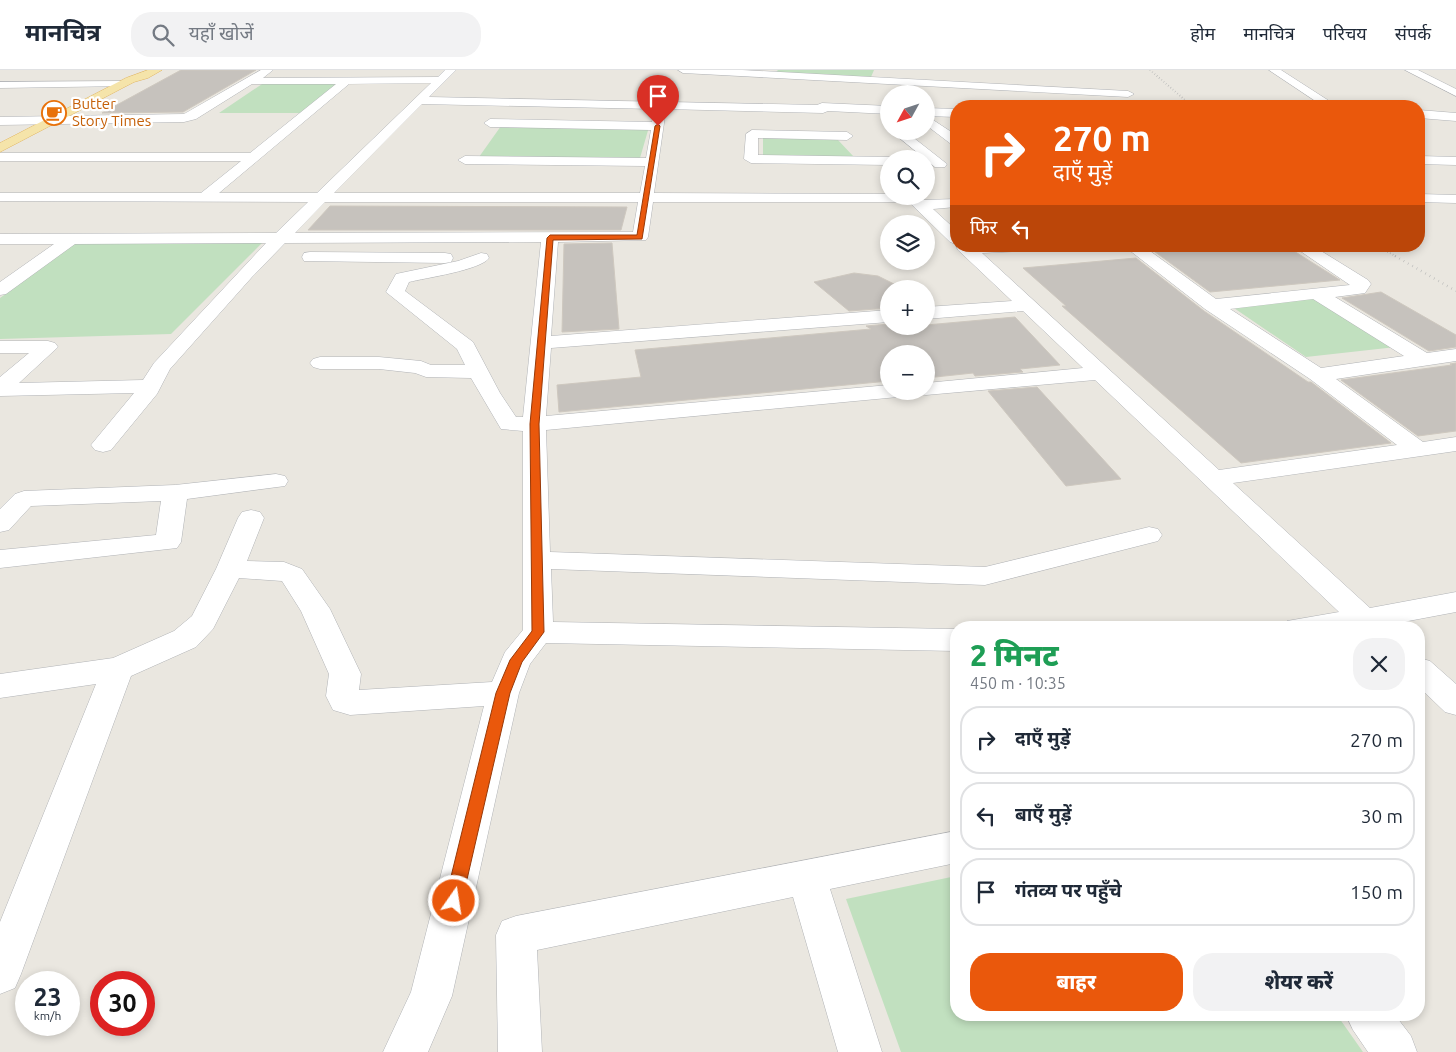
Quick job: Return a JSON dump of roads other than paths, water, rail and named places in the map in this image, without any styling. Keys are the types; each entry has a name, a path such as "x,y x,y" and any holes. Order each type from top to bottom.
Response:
{"main road":[{"path":"126,82 130,76 143,70"},
{"path":"0,148 126,82 157,70"}],"street":[{"path":"0,121 184,118 192,116 268,70"},
{"path":"683,70 1128,94"},
{"path":"876,81 880,70"},
{"path":"970,70 971,100"},
{"path":"1274,70 1322,100"},
{"path":"1410,70 1456,93"},
{"path":"248,81 346,81 445,75"},
{"path":"103,445 151,386 161,367 191,332 262,257 445,75"},
{"path":"826,79 819,102 827,115 880,167"},
{"path":"1429,79 1456,81"},
{"path":"1039,90 1039,80 1076,80"},
{"path":"204,198 346,81"},
{"path":"0,85 126,82"},
{"path":"419,100 661,106 827,115 869,109 880,110"},
{"path":"504,102 488,126 658,126"},
{"path":"192,103 211,103"},
{"path":"661,106 640,237 550,238 497,251 462,265 402,278 395,292 466,346 478,372 509,424 534,424 880,393"},
{"path":"869,109 880,118"},
{"path":"935,112 950,113"},
{"path":"1425,114 1456,117"},
{"path":"935,124 950,133"},
{"path":"853,142 752,134 751,159 880,160"},
{"path":"910,140 940,161"},
{"path":"475,145 465,160 652,162"},
{"path":"0,157 254,157"},
{"path":"1425,160 1456,161"},
{"path":"0,197 880,200"},
{"path":"8,213 34,198"},
{"path":"1425,198 1456,199"},
{"path":"935,201 950,203"},
{"path":"920,205 950,233"},
{"path":"0,239 281,238 497,251"},
{"path":"405,1052 431,996 503,693 516,660 538,632 534,424 550,238"},
{"path":"0,290 71,239"},
{"path":"262,257 497,251"},
{"path":"970,252 1367,621"},
{"path":"1140,252 1212,305 1317,375 1419,450"},
{"path":"1212,305 1317,294 1359,288 1362,284 1311,252"},
{"path":"1317,294 1422,359"},
{"path":"935,312 1027,305"},
{"path":"541,343 880,317"},
{"path":"0,347 48,347 0,389"},
{"path":"1317,375 1456,355"},
{"path":"320,362 379,363 420,367 426,370 478,372"},
{"path":"935,388 1100,373"},
{"path":"0,389 151,386"},
{"path":"1213,478 1456,444"},
{"path":"0,524 24,499 175,493 276,482"},
{"path":"0,559 168,542 175,493"},
{"path":"0,686 118,669 185,639 196,631 203,622 230,569 251,518"},
{"path":"537,560 984,576 1149,535"},
{"path":"230,569 284,571 292,575 315,609 345,674 342,696 344,701 350,703 503,693"},
{"path":"1377,621 1456,602"},
{"path":"538,632 950,640"},
{"path":"0,974 118,669"},
{"path":"1425,675 1456,703"},
{"path":"520,1052 516,935 950,848"},
{"path":"807,877 860,1052"},
{"path":"1372,1021 1395,1052"}],"railway":[{"path":"1150,70 1185,100"},
{"path":"1388,252 1397,257"},
{"path":"1395,256 1456,291"}],"place":[{"name":"Butter Story Times","path":"54,113"}]}
